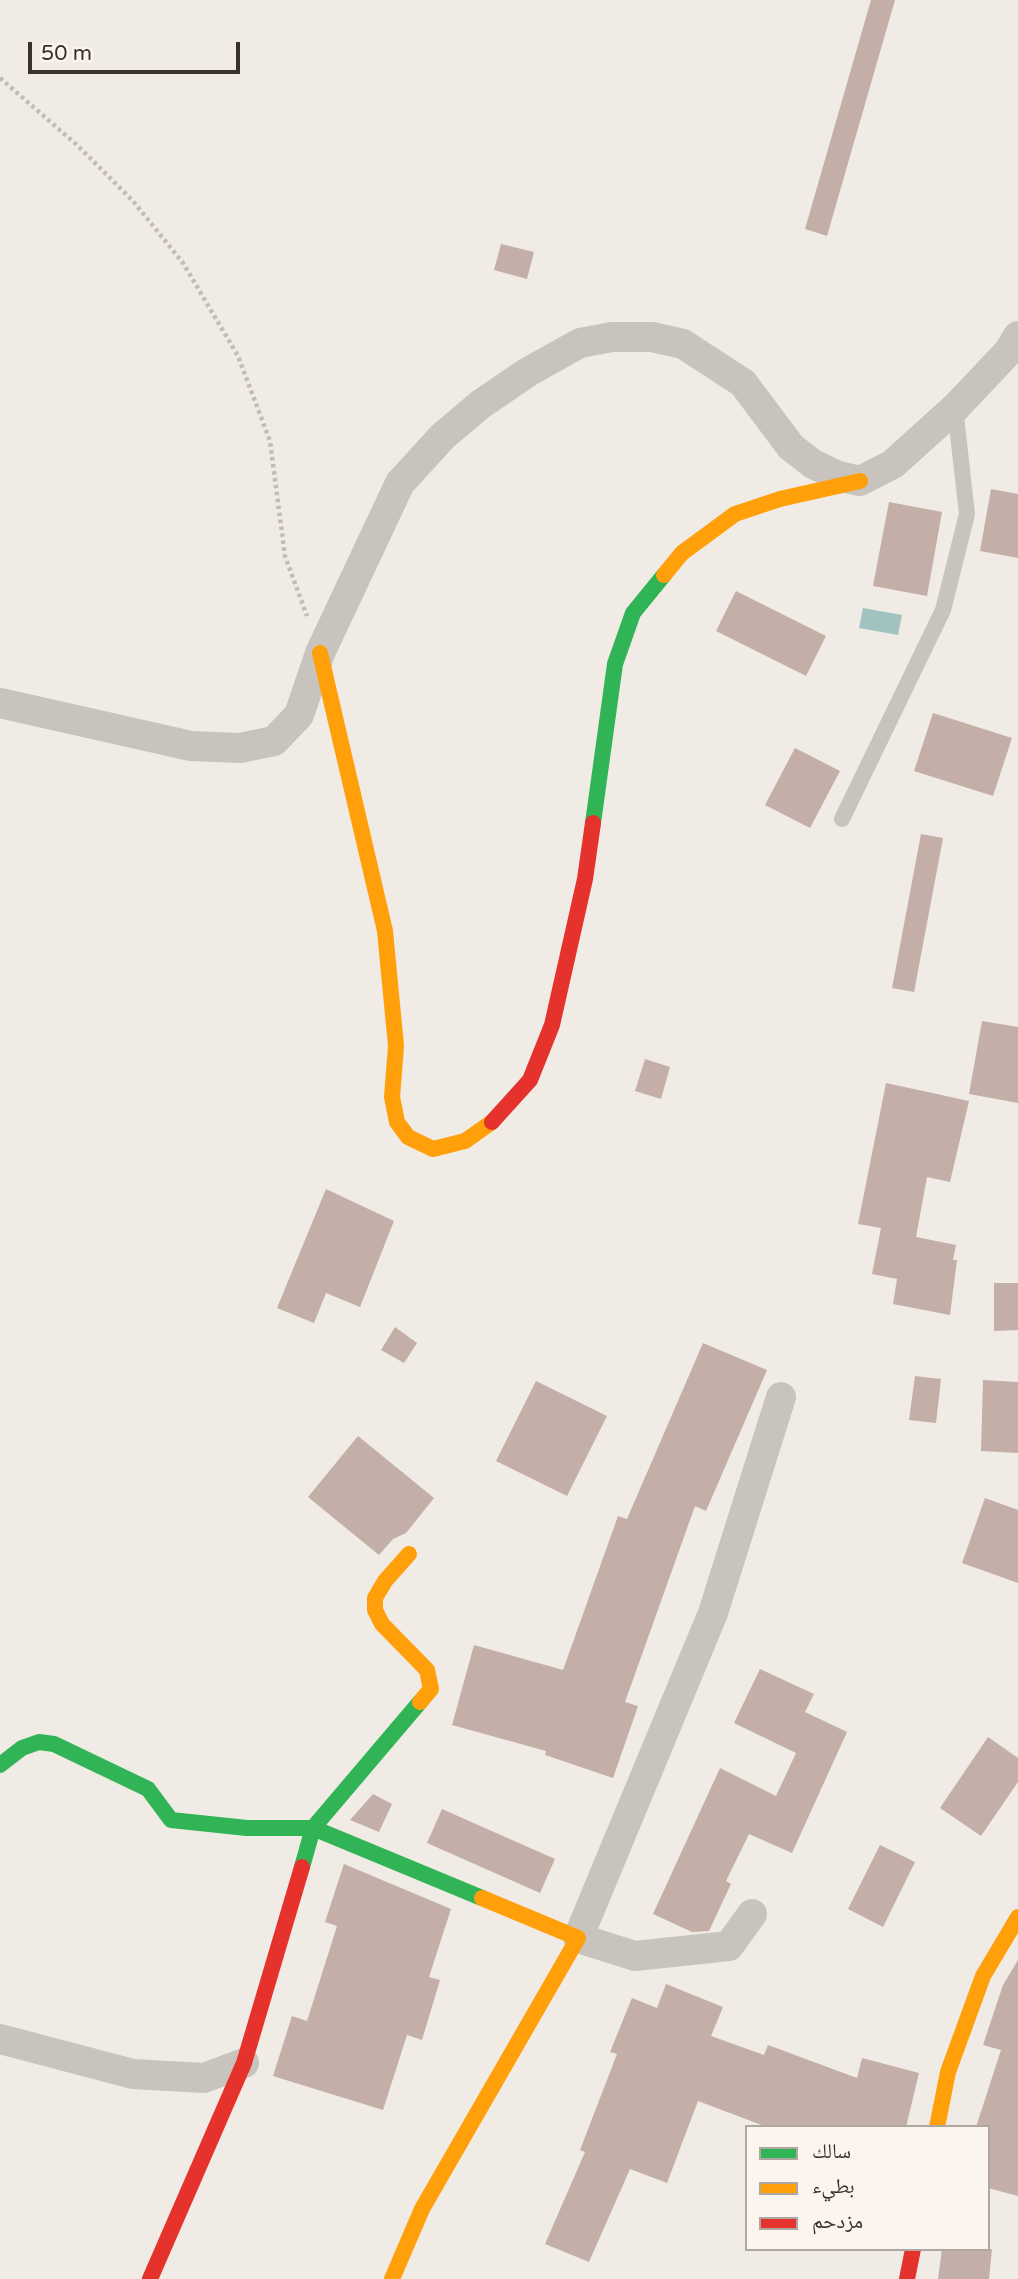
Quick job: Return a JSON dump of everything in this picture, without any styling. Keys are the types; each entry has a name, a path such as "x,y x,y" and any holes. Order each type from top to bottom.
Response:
{"street":[{"path":"320,653 385,931 396,1046 392,1097 397,1122 408,1137 433,1149 465,1142 500,1116 530,1080 552,1025 585,880 615,664 633,613 682,553 735,514 780,499 860,481 892,464 954,408 1009,351 1018,336"},
{"path":"0,703 191,746 240,748 274,741 299,715 320,653 400,483 443,436 481,404 528,372 580,343 612,337 652,337 683,344 743,383 791,447 813,464 838,477 860,481"},
{"path":"393,2279 422,2209 578,1937 713,1613 780,1397"},
{"path":"150,2279 244,2063 313,1828 431,1689 427,1670 382,1624 375,1610 375,1598 385,1581 409,1555"},
{"path":"0,1765 22,1748 39,1742 54,1744 148,1788 172,1819 247,1828 313,1828 578,1937 635,1955 729,1946 752,1913"},
{"path":"937,2125 948,2072 984,1976 1018,1917"},
{"path":"0,2039 134,2074 205,2078 244,2063"},
{"path":"907,2279 913,2251"}],"lane":[{"path":"842,819 943,610 967,514 954,408"}],"path":[{"path":"0,78 76,145 133,201 183,263 238,356 270,441 285,556 320,653"}],"water":[{"path":"863,608 902,615 898,635 859,628"}],"building":[{"path":"871,0 895,0 827,236 805,229"},
{"path":"501,244 534,252 527,279 494,270"},
{"path":"991,489 1018,494 1018,558 980,551"},
{"path":"889,502 942,512 927,596 873,586"},
{"path":"736,591 826,636 806,676 716,631"},
{"path":"933,713 1012,738 993,796 914,771"},
{"path":"795,748 840,771 810,828 765,805"},
{"path":"921,834 943,838 914,992 892,988"},
{"path":"982,1021 1018,1027 1018,1103 969,1094"},
{"path":"645,1059 670,1067 661,1099 635,1091"},
{"path":"886,1083 969,1101 950,1182 927,1177 916,1237 956,1245 953,1260 957,1260 950,1315 893,1304 897,1279 872,1274 881,1228 858,1224"},
{"path":"326,1189 394,1221 360,1307 326,1293 314,1323 277,1308"},
{"path":"994,1283 1018,1283 1018,1330 994,1331"},
{"path":"395,1327 417,1343 404,1363 381,1350"},
{"path":"703,1343 767,1370 706,1511 695,1506 625,1702 638,1706 613,1778 545,1755 546,1751 452,1725 474,1645 563,1670 618,1516 627,1519"},
{"path":"915,1376 941,1379 936,1423 909,1420"},
{"path":"983,1380 1018,1382 1018,1453 981,1451"},
{"path":"536,1381 607,1416 567,1496 496,1461"},
{"path":"358,1436 434,1498 406,1533 393,1539 379,1555 308,1497"},
{"path":"985,1498 1018,1510 1018,1583 962,1563"},
{"path":"760,1669 814,1694 805,1712 847,1732 792,1853 749,1834 726,1881 731,1884 709,1931 692,1932 653,1914 720,1768 776,1796 796,1753 734,1723"},
{"path":"988,1737 1018,1758 1018,1782 981,1836 940,1808"},
{"path":"373,1794 392,1804 379,1832 350,1820"},
{"path":"442,1809 555,1859 540,1893 427,1843"},
{"path":"880,1845 915,1862 883,1927 848,1909"},
{"path":"344,1864 451,1909 429,1977 440,1980 422,2040 407,2035 383,2110 273,2076 292,2016 307,2021 337,1926 325,1922"},
{"path":"1018,1960 1018,2196 990,2189 990,2125 977,2125 1001,2050 983,2045 1003,1985"},
{"path":"666,1984 723,2007 711,2036 764,2055 768,2045 857,2078 862,2058 919,2073 906,2125 762,2125 698,2101 667,2183 630,2169 589,2262 545,2244 585,2152 580,2150 617,2054 610,2052 632,1998 657,2008"},
{"path":"992,2249 989,2279 938,2279 942,2251"}],"traffic: fast":[{"path":"593,823 615,664 633,613 664,575"},
{"path":"420,1702 313,1828 482,1898"},
{"path":"0,1765 22,1748 39,1742 54,1744 148,1789 171,1820 247,1828 313,1828 302,1867"}],"traffic: slow":[{"path":"664,575 682,553 735,514 780,499 860,481"},
{"path":"320,653 385,931 396,1046 392,1097 397,1122 408,1137 433,1149 465,1141 492,1122"},
{"path":"409,1554 385,1581 375,1598 375,1610 382,1624 427,1670 431,1689 420,1702"},
{"path":"392,2279 422,2209 578,1938 482,1898"},
{"path":"937,2125 948,2072 983,1976 1018,1917"}],"traffic: jam":[{"path":"492,1122 530,1080 552,1025 585,879 593,823"},
{"path":"150,2279 244,2063 302,1867"},
{"path":"907,2279 913,2251"}]}
